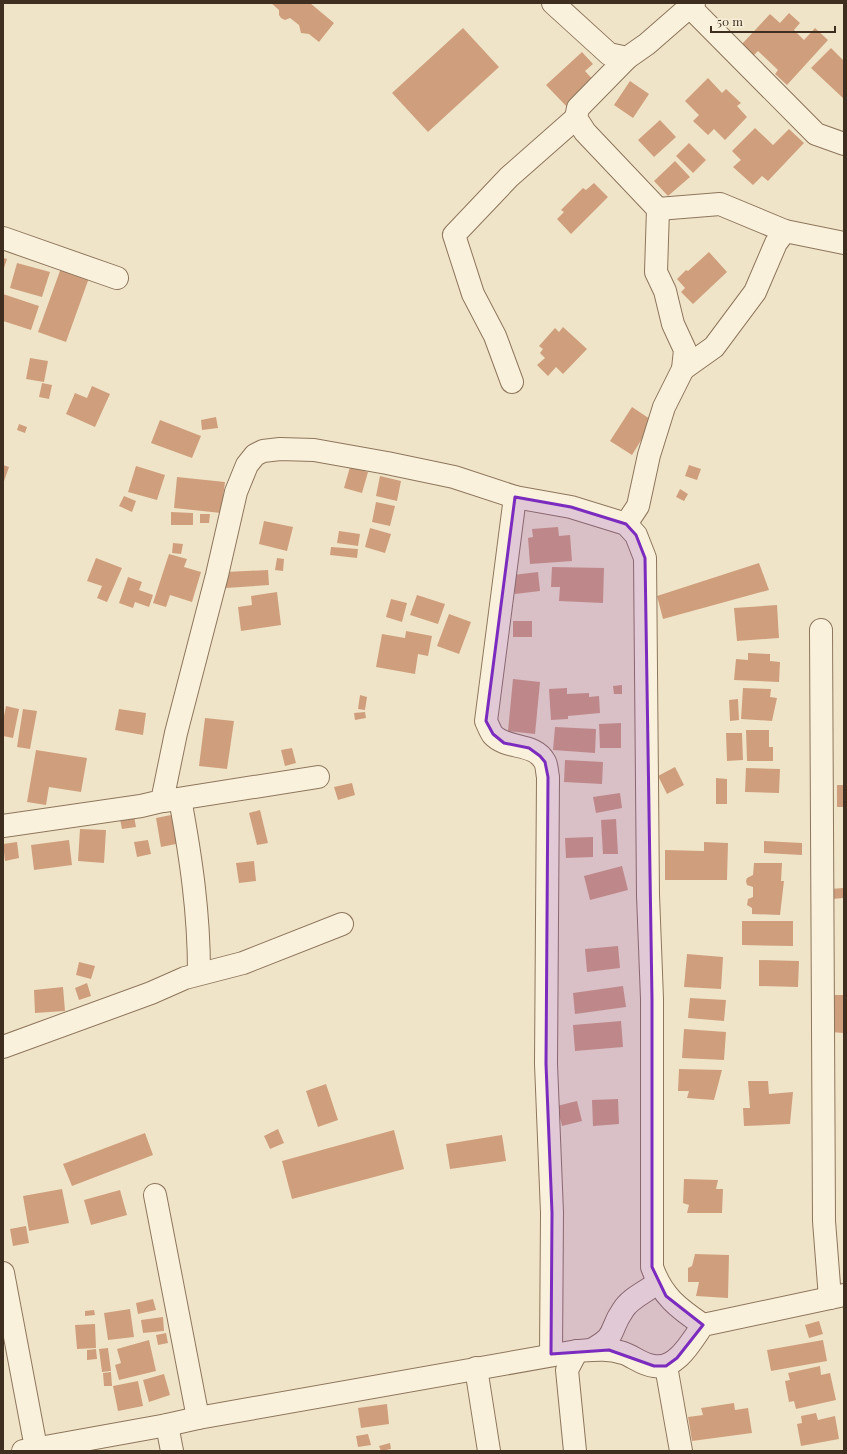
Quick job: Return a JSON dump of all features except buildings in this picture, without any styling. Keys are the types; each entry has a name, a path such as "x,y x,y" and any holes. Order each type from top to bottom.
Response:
{"street":[{"path":"554,3 609,54 627,58"},
{"path":"512,382 495,336 473,294 454,234 509,177 576,118 578,108 627,58 692,5 816,134 844,144"},
{"path":"576,118 585,132 658,209 656,272 665,291 673,324 685,350 683,369 664,407 649,455 638,506 626,524"},
{"path":"658,209 720,204 785,231 844,243"},
{"path":"683,369 714,348 755,292 776,243 785,231"},
{"path":"3,238 117,278"},
{"path":"199,974 197,912 193,866 171,800 174,740 217,575 236,492 247,464 255,455 263,451 280,449 314,450 454,477 515,497 571,507 626,524 636,535 645,558 645,696 648,789 648,895 652,999 652,1267 658,1283 679,1308 703,1325"},
{"path":"515,497 486,721 492,734 504,743 529,748 540,756 545,762 548,777 546,1064 552,1213 552,1354"},
{"path":"3,1273 30,1450 552,1354 609,1350 624,1353 654,1366 666,1366 689,1346 703,1325 837,1296 824,1221 821,630"},
{"path":"3,826 140,806 318,777"},
{"path":"3,1047 199,974 243,963 342,924"},
{"path":"155,1195 198,1418"},
{"path":"575,1451 568,1370 584,1351 604,1343 613,1334 623,1309 637,1297 658,1283"},
{"path":"666,1366 681,1451"},
{"path":"476,1368 488,1451"},
{"path":"167,1426 172,1451"}],"highlighted area":[{"path":"515,497 571,507 626,524 636,535 645,558 652,999 652,1267 666,1296 703,1325 677,1358 666,1366 654,1366 609,1350 551,1354 552,1213 546,1064 548,777 545,762 540,756 529,748 504,743 493,734 486,721"}]}
